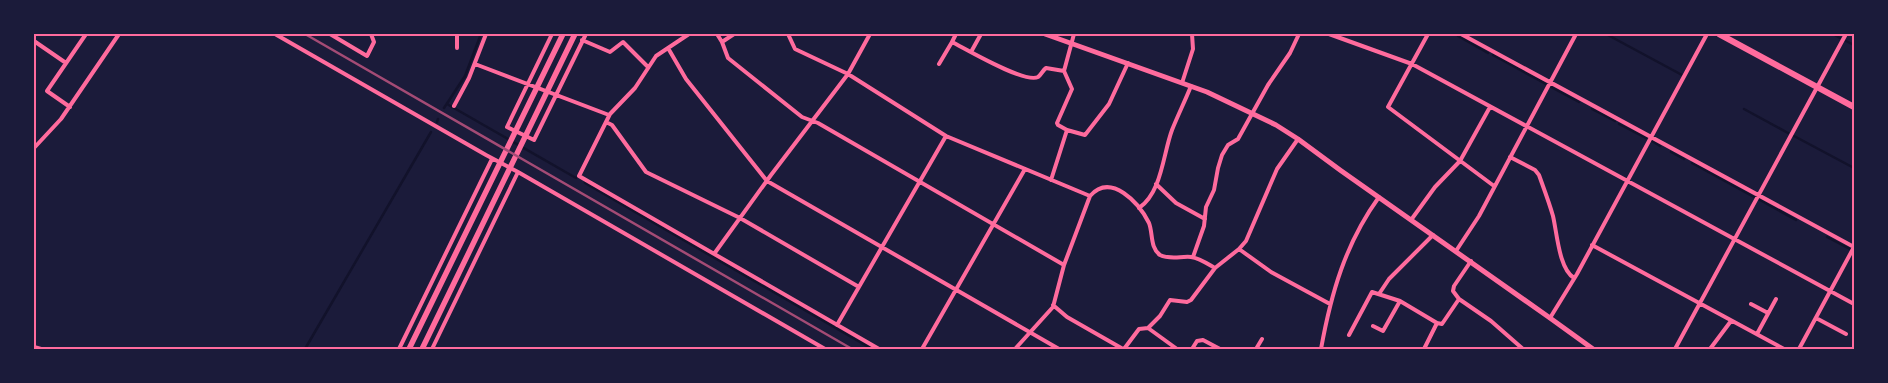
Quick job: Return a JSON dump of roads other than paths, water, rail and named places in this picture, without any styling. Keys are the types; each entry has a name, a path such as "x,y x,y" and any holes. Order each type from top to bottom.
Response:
{"highway":[{"path":"1719,34 1854,107"}],"main road":[{"path":"409,349 562,34"},
{"path":"1046,34 1191,86 1253,113 1298,139 1593,349"},
{"path":"422,349 574,37"}],"street":[{"path":"70,107 47,91 86,34"},
{"path":"34,148 70,107 119,34"},
{"path":"275,34 825,349"},
{"path":"330,34 367,56 374,42 371,34"},
{"path":"457,34 457,48"},
{"path":"454,106 486,34"},
{"path":"552,34 507,127 534,140 586,34"},
{"path":"689,34 656,56 635,88 609,115 579,176 879,349"},
{"path":"717,34 728,58 802,117 813,121 1064,265"},
{"path":"722,42 734,34"},
{"path":"788,34 795,49 848,74 946,136 1090,196"},
{"path":"714,254 848,74 869,34"},
{"path":"939,64 956,34"},
{"path":"971,52 981,34"},
{"path":"1074,34 1070,43 1064,71 1072,90 1057,123 1058,126 1085,135 1112,98 1128,63"},
{"path":"1182,83 1193,49 1192,34"},
{"path":"1193,257 1205,219 1206,207 1214,190 1222,155 1228,145 1238,139 1268,85 1290,53 1299,34"},
{"path":"1329,34 1412,64 1854,304"},
{"path":"1428,34 1388,107 1494,186"},
{"path":"1461,34 1854,247 1799,349"},
{"path":"1456,251 1479,216 1576,34"},
{"path":"1550,318 1574,278 1707,34"},
{"path":"1675,349 1846,34"},
{"path":"582,40 610,52 623,42 648,67"},
{"path":"34,41 66,63"},
{"path":"952,42 1006,70 1029,77 1038,77 1046,68 1064,71"},
{"path":"668,48 690,84 767,181 1059,349"},
{"path":"474,64 609,115"},
{"path":"1139,208 1156,184 1171,132 1191,86"},
{"path":"1411,220 1435,187 1460,161 1490,107"},
{"path":"606,122 612,125 646,172 740,218 859,287"},
{"path":"1051,180 1067,130"},
{"path":"837,325 946,136"},
{"path":"1053,305 1067,317 1123,349 1139,329 1148,328 1160,316 1170,300 1187,302 1191,300 1215,268 1239,249 1248,236 1276,170 1298,139"},
{"path":"1510,157 1535,170 1539,175 1553,217 1563,262 1568,272 1574,278"},
{"path":"399,349 492,159"},
{"path":"922,349 1025,169"},
{"path":"432,349 518,172"},
{"path":"1156,184 1176,203 1205,219"},
{"path":"1015,349 1053,305 1064,265 1090,196 1098,188 1107,186 1128,196 1139,208 1148,222 1156,252 1169,258 1193,257 1215,268"},
{"path":"1321,349 1337,280 1364,219 1379,197"},
{"path":"1379,294 1389,278 1432,235"},
{"path":"1592,245 1784,349"},
{"path":"1239,249 1271,272 1330,304"},
{"path":"1470,261 1453,288 1459,299 1491,321 1521,349"},
{"path":"1350,335 1372,292 1400,301 1437,323 1442,324 1459,299"},
{"path":"1757,334 1776,299"},
{"path":"1373,326 1383,331 1400,301"},
{"path":"1751,304 1768,313"},
{"path":"1816,318 1846,334"},
{"path":"1710,349 1731,320"},
{"path":"1424,349 1437,323"},
{"path":"1148,328 1177,349"},
{"path":"1256,349 1262,339"},
{"path":"1192,349 1197,341 1203,340 1220,349"},
{"path":"34,347 41,349"}],"waterway":[{"path":"444,108 465,76 481,34"},
{"path":"1606,34 1682,75"},
{"path":"1833,34 1840,38"},
{"path":"1458,36 1488,53"},
{"path":"1846,41 1854,45"},
{"path":"1493,55 1546,84"},
{"path":"1551,87 1579,102"},
{"path":"447,104 576,178"},
{"path":"1592,109 1615,121"},
{"path":"1744,109 1788,133"},
{"path":"1619,124 1646,138"},
{"path":"305,349 431,132"},
{"path":"1794,136 1854,168"},
{"path":"1652,141 1660,146"},
{"path":"1671,152 1684,159"},
{"path":"1692,163 1754,197"},
{"path":"585,183 872,349"},
{"path":"1760,200 1796,220"},
{"path":"1827,237 1850,249"}],"railway":[{"path":"305,34 852,349"}]}
